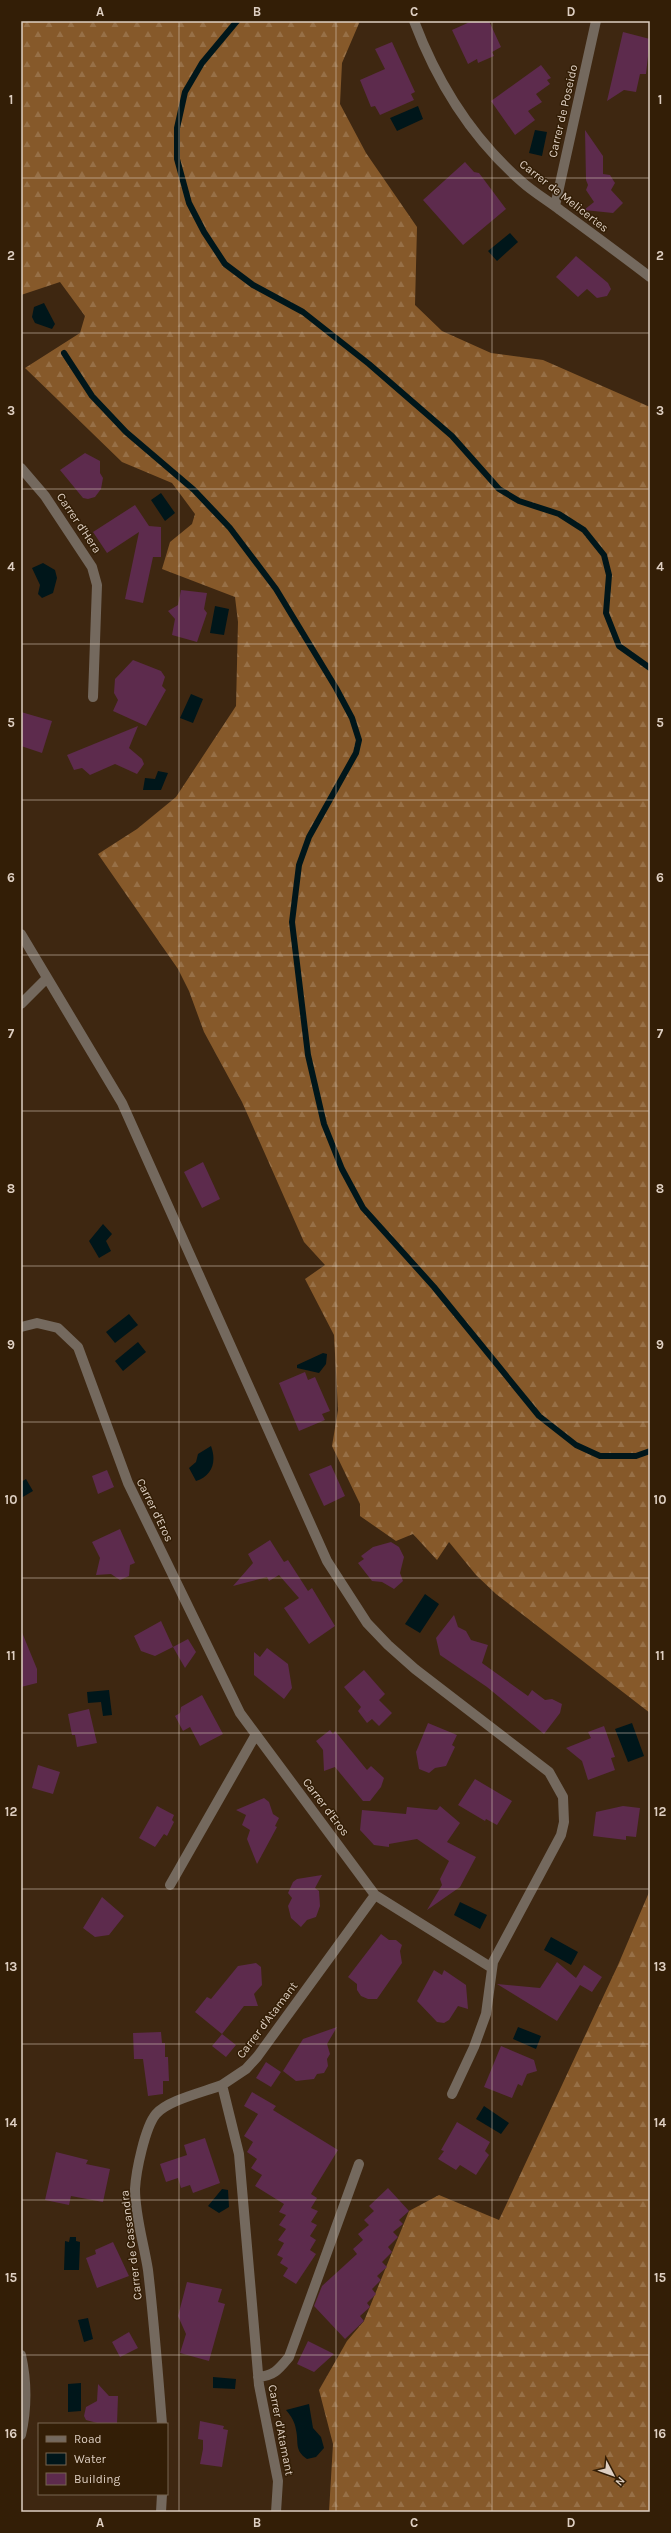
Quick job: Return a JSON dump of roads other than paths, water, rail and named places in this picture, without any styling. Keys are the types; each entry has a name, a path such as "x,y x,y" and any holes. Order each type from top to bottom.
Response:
{"street":[{"name":"Carrer de Melicertes","path":"414,21 434,66 469,124 520,180 650,277"},
{"name":"Carrer de Poseido","path":"555,206 596,21"},
{"name":"Carrer d'Hera","path":"21,468 53,508 92,566 97,585 93,697"},
{"path":"21,934 122,1103 327,1561 368,1623 388,1645 415,1669 548,1772 563,1797 564,1822 561,1835 493,1962 490,1998 486,2014 474,2047 452,2094"},
{"path":"21,1004 47,978"},
{"name":"Carrer d'Eros","path":"21,1327 37,1323 53,1326 69,1337 78,1347 128,1483 240,1713 255,1736 375,1895"},
{"path":"170,1884 255,1736"},
{"path":"375,1895 492,1968"},
{"name":"Carrer d'Atamant","path":"276,2512 278,2482 262,2410 258,2377 240,2166 235,2136 222,2085 246,2069 257,2057 375,1895"},
{"name":"Carrer de Cassandra","path":"162,2423 149,2280 136,2204 138,2171 149,2127 156,2114 180,2100 222,2085"},
{"name":"Carrer d'Atamant","path":"258,2377 268,2376 278,2371 288,2357 359,2164"},
{"path":"21,2355 26,2375 24,2420 21,2435"},
{"path":"161,2512 162,2495"}],"water":[{"path":"418,106 423,119 397,131 390,118"},
{"path":"535,130 547,132 542,156 529,153"},
{"path":"510,233 518,242 497,261 488,251"},
{"path":"44,303 55,324 52,329 35,323 32,317 34,307"},
{"path":"161,493 175,513 165,521 151,500"},
{"path":"43,563 55,570 57,578 53,593 42,598 38,594 40,585 32,568"},
{"path":"215,606 229,609 224,635 210,633"},
{"path":"191,694 203,699 193,723 180,718"},
{"path":"158,771 168,773 161,790 143,790 145,778 155,779"},
{"path":"103,1224 112,1234 106,1241 111,1251 99,1258 89,1241"},
{"path":"129,1314 138,1325 115,1343 106,1332"},
{"path":"138,1342 146,1352 123,1371 115,1361"},
{"path":"323,1353 327,1354 326,1364 319,1373 297,1368 297,1365"},
{"path":"211,1446 213,1452 212,1468 206,1476 196,1481 189,1468 196,1462 198,1454"},
{"path":"26,1479 33,1491 21,1498 21,1482"},
{"path":"425,1594 439,1604 420,1633 405,1624"},
{"path":"109,1690 112,1715 103,1716 101,1702 88,1703 87,1692"},
{"path":"632,1723 644,1756 628,1762 615,1729"},
{"path":"460,1902 487,1915 480,1929 454,1915"},
{"path":"551,1937 578,1952 571,1965 544,1950"},
{"path":"518,2027 541,2036 536,2049 513,2039"},
{"path":"484,2106 509,2123 501,2134 476,2119"},
{"path":"222,2189 228,2190 229,2207 219,2213 208,2206"},
{"path":"70,2237 76,2237 76,2241 80,2242 79,2270 64,2270 65,2241 69,2242"},
{"path":"88,2318 93,2339 84,2342 78,2320"},
{"path":"213,2377 236,2379 235,2389 213,2388"},
{"path":"81,2383 81,2411 68,2412 68,2384"},
{"path":"309,2404 313,2428 321,2437 324,2448 316,2457 307,2459 300,2452 295,2424 286,2410"}],"waterway":[{"path":"237,21 202,63 185,92 177,128 177,159 189,203 204,232 225,264 253,285 303,312 369,364 452,436 499,489 519,501 559,514 584,530 604,555 609,575 606,613 619,646 650,668"},
{"path":"64,353 92,396 126,432 194,490 230,528 276,589 336,688 352,718 359,740 356,753 309,837 299,865 292,922 308,1055 324,1124 342,1169 363,1208 434,1287 539,1416 576,1445 600,1456 636,1456 650,1451"}]}
